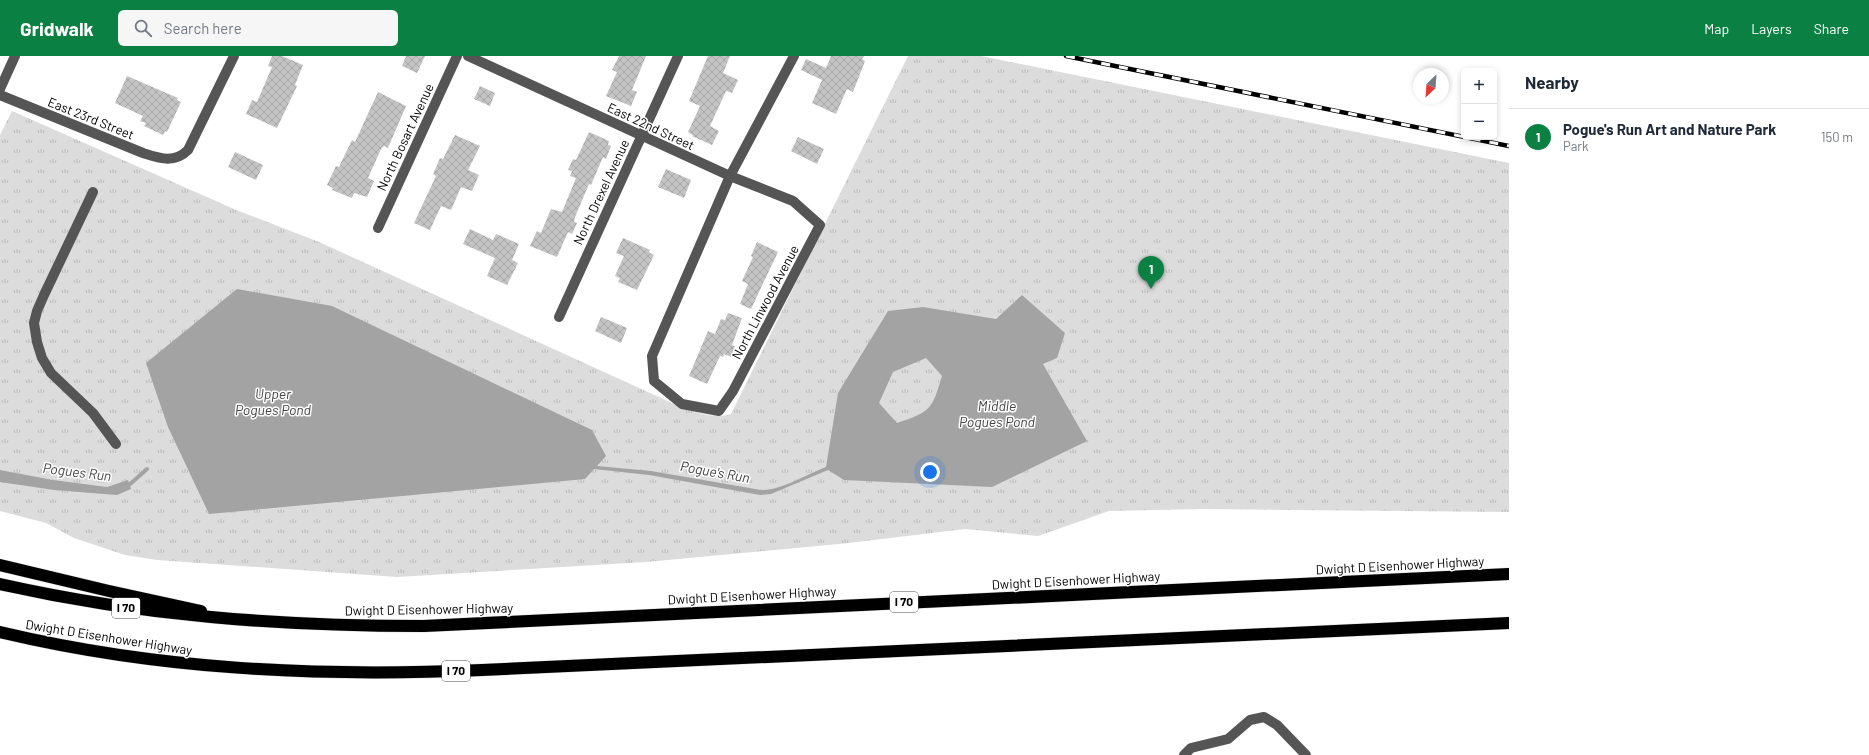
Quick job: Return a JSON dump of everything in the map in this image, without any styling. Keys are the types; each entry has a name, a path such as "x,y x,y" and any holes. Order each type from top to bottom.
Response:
{"highway":[{"path":"0,565 109,591 253,622"},
{"name":"Dwight D Eisenhower Highway","path":"0,584 71,599 138,610 253,622 371,627 424,626 1509,574"},
{"name":"Dwight D Eisenhower Highway","path":"0,633 107,653 219,667 324,673 388,674 1509,623"}],"street":[{"path":"0,89 15,56"},
{"name":"East 23rd Street","path":"0,95 143,153 161,159 174,158 182,155 188,150 234,56"},
{"name":"North Bosart Avenue","path":"378,228 457,56"},
{"name":"East 22nd Street","path":"468,56 730,176 793,201 820,225"},
{"name":"North Drexel Avenue","path":"558,317 678,56"},
{"path":"730,176 794,56"},
{"name":"North Linwood Avenue","path":"730,176 652,356 654,381 682,404 719,411 733,391 820,225"},
{"path":"93,192 44,295 37,311 34,324 37,342 42,358 51,373 93,413 116,444"},
{"path":"1184,755 1191,748 1228,739 1250,720 1264,717 1277,725 1306,755"}],"green space":[{"path":"908,56 981,56 1509,163 1509,512 1203,509 1109,511 1038,536 965,529 849,543 646,562 397,577 157,560 125,555 74,538 46,523 0,511 0,135 12,111 234,209 319,242 672,403 708,415 723,416 731,414"}],"water":[{"name":"Upper Pogues Pond","path":"237,289 332,306 592,430 606,456 597,466 651,471 761,490 786,485 826,467 838,393 888,311 923,307 996,319 1022,295 1065,333 1057,358 1043,364 1087,441 992,487 844,480 828,470 771,494 760,495 649,475 594,469 585,479 209,514 168,427 146,363","holes":["926,358 942,376 932,403 917,416 897,423 879,403 893,372"]},
{"path":"0,470 53,480 107,487 128,480 131,489 117,495 54,490 0,482"}],"building":[{"path":"272,56 282,56 303,65 295,85 297,86 277,128 246,114 252,100 257,102 272,67 268,66"},
{"path":"406,56 425,56 417,73 402,66"},
{"path":"619,56 646,56 632,90 637,92 631,106 606,96 617,72 612,70"},
{"path":"708,56 730,56 723,73 738,80 732,93 726,91 710,126 719,131 712,145 692,136 693,135 688,132 700,106 689,101"},
{"path":"831,56 864,56 862,59 865,61 853,92 847,89 836,114 812,103 822,80 801,70 806,59 826,68"},
{"path":"127,76 178,98 177,100 181,102 167,132 165,131 163,135 144,126 146,123 140,121 143,116 115,103"},
{"path":"480,86 495,93 490,106 474,99"},
{"path":"378,92 406,106 388,148 384,146 381,149 368,178 374,181 367,197 354,193 352,198 332,190 333,188 327,185 336,166 339,167 352,140 355,142"},
{"path":"589,132 609,141 608,145 611,146 606,159 603,157 591,185 589,184 575,217 574,222 577,223 572,234 568,232 557,257 530,246 537,231 541,233 551,209 562,212 576,178 570,176 572,171 568,170 573,159 576,160"},
{"path":"455,135 480,146 468,170 479,175 472,191 461,187 451,210 441,206 430,230 414,223 436,176 433,174 440,158 443,159"},
{"path":"798,137 824,149 817,164 791,151"},
{"path":"235,152 263,165 256,180 228,167"},
{"path":"666,169 691,180 684,198 658,187"},
{"path":"470,229 493,240 496,234 519,244 512,260 518,263 507,285 487,276 495,258 463,244"},
{"path":"623,238 650,250 649,252 654,255 637,290 618,282 620,278 615,276 624,256 616,253"},
{"path":"757,242 778,252 751,309 740,304 748,284 742,281 753,257 751,256"},
{"path":"728,313 742,318 732,345 735,346 731,357 724,354 723,357 720,356 707,384 689,376 708,331 715,334 721,319 725,320"},
{"path":"601,317 627,328 621,343 595,331"}],"waterway":[{"name":"Pogues Run","path":"125,486 129,485 147,469"}],"railway":[{"path":"1066,56 1509,146"}],"place":[{"name":"Pogue's Run Art and Nature Park","path":"1151,289"}],"water label":[{"name":"Middle Pogues Pond","path":"997,414"},
{"name":"Pogue's Run","path":"715,472"}]}
